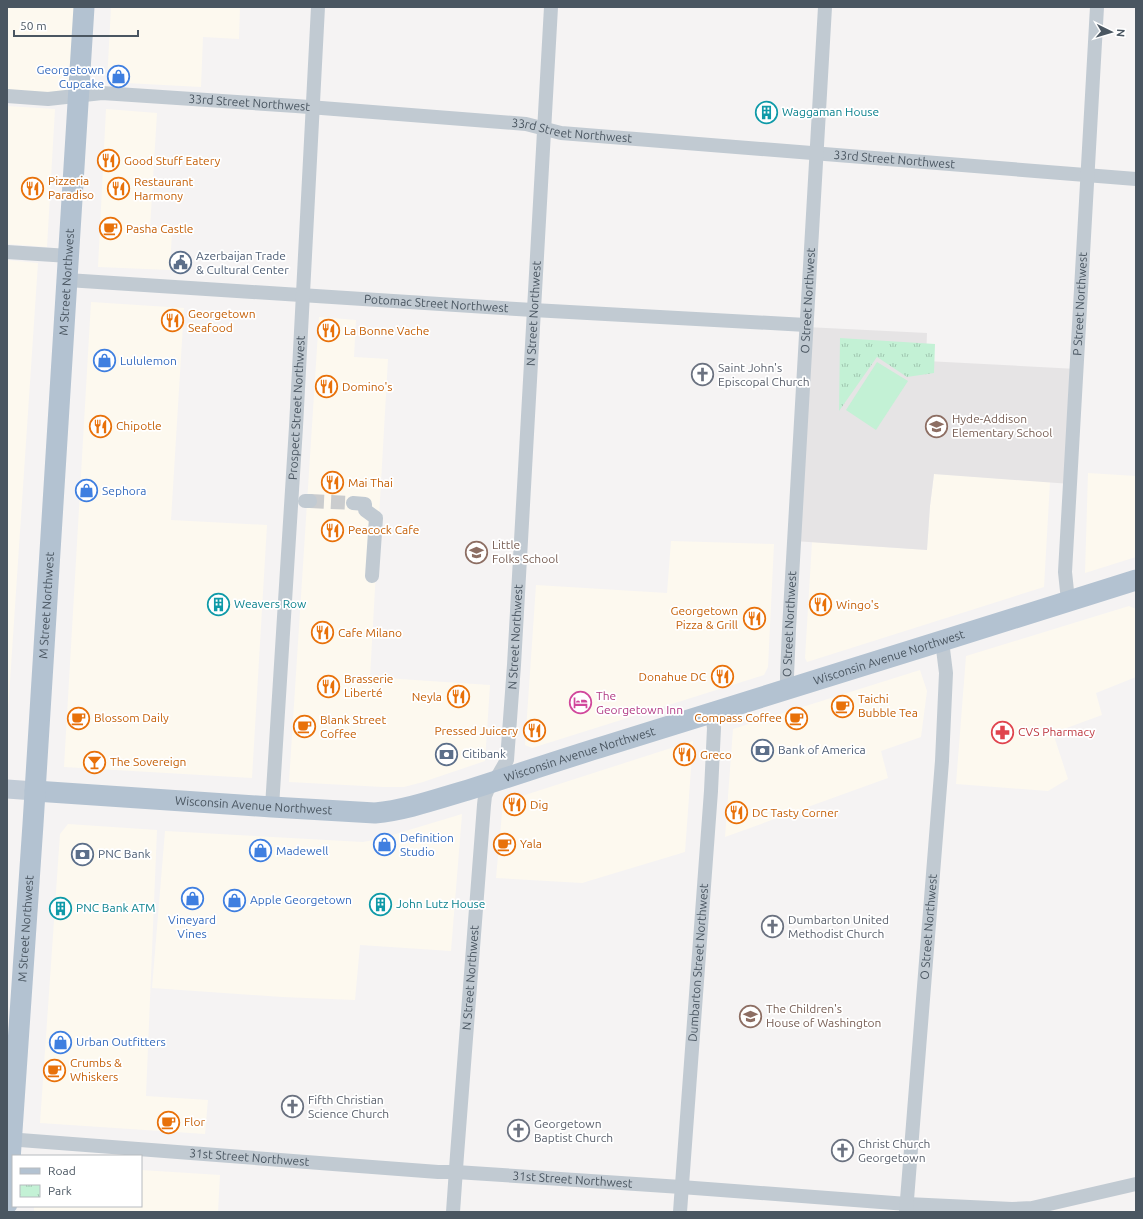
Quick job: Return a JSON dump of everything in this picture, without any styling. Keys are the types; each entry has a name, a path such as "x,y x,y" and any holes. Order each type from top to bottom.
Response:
{"main road":[{"name":"M Street Northwest","path":"7,1204 9,1139 35,791 84,7"},
{"name":"Wisconsin Avenue Northwest","path":"7,789 370,813 390,812 428,802 712,714 787,689 1136,580"}],"street":[{"name":"Prospect Street Northwest","path":"272,807 296,427 318,7"},
{"name":"N Street Northwest","path":"453,1212 456,1155 485,796 492,782 499,774 507,760 551,7"},
{"name":"O Street Northwest","path":"787,689 789,629 825,7"},
{"name":"P Street Northwest","path":"1070,601 1066,582 1066,572 1098,7"},
{"name":"33rd Street Northwest","path":"7,96 48,99 102,93 313,108 526,124 561,133 1136,179"},
{"path":"7,252 69,256"},
{"name":"Potomac Street Northwest","path":"67,280 302,296 806,325"},
{"path":"352,503 365,504 365,510 376,518 372,576"},
{"name":"O Street Northwest","path":"906,1208 942,753 946,673 942,641"},
{"name":"Dumbarton Street Northwest","path":"680,1212 711,791 714,728 712,714"},
{"name":"31st Street Northwest","path":"9,1139 438,1172 681,1187 906,1208 1027,1208 1048,1205 1136,1184"}],"shaded area":[{"path":"7,7 84,7 78,96 7,96"},
{"path":"111,7 240,7 239,39 203,37 201,87 107,82"},
{"path":"7,106 55,109 47,247 7,244"},
{"path":"106,109 157,113 150,228 172,230 170,270 98,267"},
{"path":"7,260 38,263 7,726"},
{"path":"91,302 184,308 171,520 267,525 252,778 64,767"},
{"path":"319,317 356,320 354,357 388,359 370,677 490,685 485,761 404,787 289,782"},
{"name":"Hyde-Addison Elementary School","path":"806,327 927,333 926,361 1077,369 1071,484 934,474 927,550 794,541"},
{"path":"1088,473 1136,476 1136,557 1085,573"},
{"path":"934,474 1050,482 1044,587 807,662 805,658 812,542 927,550"},
{"path":"671,541 774,544 768,667 764,675 532,748 525,745 536,585 667,593"},
{"path":"1129,606 1136,609 1136,677 1096,693 1102,715 1053,733 1068,779 1048,791 956,784 966,656"},
{"path":"920,670 927,691 921,737 881,751 888,778 725,837 733,729"},
{"path":"693,741 685,852 582,883 496,878 503,802"},
{"path":"462,814 451,951 360,945 355,1000 282,997 152,988 165,831 363,842 379,839"},
{"path":"68,824 157,830 146,1096 208,1100 205,1134 40,1123 60,834"},
{"path":"142,1170 220,1175 218,1212 34,1212 34,1207 142,1207"}],"green space":[{"path":"840,338 935,344 934,373 907,377 877,357 839,411"},
{"path":"877,362 908,381 876,430 846,410"}],"tunnel":[{"path":"310,501 353,503"}],"place":[{"name":"Georgetown Cupcake","path":"119,77"},
{"name":"Waggaman House","path":"767,112"},
{"name":"Good Stuff Eatery","path":"108,161"},
{"name":"Pizzeria Paradiso","path":"32,188"},
{"name":"Restaurant Harmony","path":"119,189"},
{"name":"Pasha Castle","path":"110,229"},
{"name":"Azerbaijan Trade & Cultural Center","path":"180,263"},
{"name":"Georgetown Seafood","path":"173,321"},
{"name":"La Bonne Vache","path":"329,331"},
{"name":"Lululemon","path":"104,361"},
{"name":"Saint John's Episcopal Church","path":"702,375"},
{"name":"Domino's","path":"326,387"},
{"name":"Chipotle","path":"101,426"},
{"name":"Hyde-Addison Elementary School","path":"937,426"},
{"name":"Mai Thai","path":"333,483"},
{"name":"Sephora","path":"87,491"},
{"name":"Peacock Cafe","path":"333,530"},
{"name":"Little Folks School","path":"476,552"},
{"name":"Weavers Row","path":"219,604"},
{"name":"Wingo's","path":"821,605"},
{"name":"Georgetown Pizza & Grill","path":"754,618"},
{"name":"Cafe Milano","path":"322,633"},
{"name":"Donahue DC","path":"722,677"},
{"name":"Brasserie Liberté","path":"329,686"},
{"name":"Neyla","path":"458,697"},
{"name":"The Georgetown Inn","path":"581,703"},
{"name":"Taichi Bubble Tea","path":"843,706"},
{"name":"Blossom Daily","path":"78,718"},
{"name":"Compass Coffee","path":"797,718"},
{"name":"Blank Street Coffee","path":"304,727"},
{"name":"Pressed Juicery","path":"534,731"},
{"name":"CVS Pharmacy","path":"1003,732"},
{"name":"Bank of America","path":"762,750"},
{"name":"Citibank","path":"447,754"},
{"name":"Greco","path":"684,755"},
{"name":"The Sovereign","path":"95,762"},
{"name":"Dig","path":"514,805"},
{"name":"DC Tasty Corner","path":"736,813"},
{"name":"Yala","path":"505,844"},
{"name":"Definition Studio","path":"385,845"},
{"name":"Madewell","path":"260,851"},
{"name":"PNC Bank","path":"82,854"},
{"name":"Vineyard Vines","path":"192,899"},
{"name":"Apple Georgetown","path":"234,900"},
{"name":"John Lutz House","path":"381,904"},
{"name":"PNC Bank ATM","path":"61,908"},
{"name":"Dumbarton United Methodist Church","path":"772,927"},
{"name":"The Children's House of Washington","path":"751,1016"},
{"name":"Urban Outfitters","path":"60,1042"},
{"name":"Crumbs & Whiskers","path":"55,1070"},
{"name":"Fifth Christian Science Church","path":"292,1107"},
{"name":"Flor","path":"169,1122"},
{"name":"Georgetown Baptist Church","path":"518,1131"},
{"name":"Christ Church Georgetown","path":"842,1151"}]}
